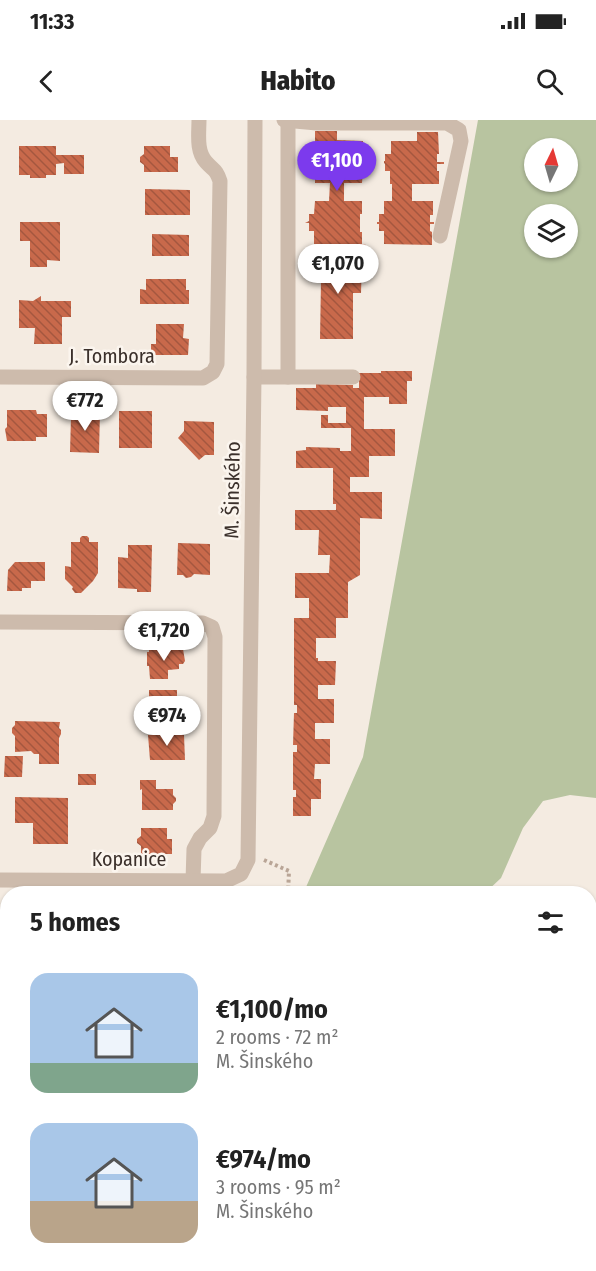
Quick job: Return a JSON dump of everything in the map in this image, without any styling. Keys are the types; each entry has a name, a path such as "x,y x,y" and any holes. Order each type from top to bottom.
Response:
{"street":[{"name":"J. Tombora","path":"0,377 203,378 213,372 217,364 220,181 217,171 204,160 199,148 200,120"},
{"name":"M. Šinského","path":"248,860 255,120"},
{"path":"288,377 286,120 317,123 447,123 459,130 461,141 440,237"},
{"path":"254,377 353,377"},
{"path":"0,622 203,623 212,627 215,637 214,816 210,828 200,838 194,849 193,881"},
{"name":"Kopanice","path":"0,880 226,881 241,874 248,860"}],"path":[{"path":"248,860 263,860 289,871 288,886"}],"green space":[{"path":"478,120 596,120 596,798 570,795 543,801 523,828 501,878 492,886 307,886 363,757"}],"building":[{"path":"315,131 337,131 337,140 363,141 360,171 363,171 362,183 344,183 344,201 362,201 360,232 362,232 362,244 366,245 366,255 347,255 347,244 314,244 314,231 309,231 309,223 305,223 309,221 309,214 314,214 315,201 329,201 330,183 315,183 315,171 309,170 309,153 315,153"},
{"path":"417,132 438,132 437,162 444,162 444,164 437,164 439,184 412,184 412,201 433,201 433,215 430,215 430,222 434,222 430,224 432,245 384,244 384,231 379,231 377,222 379,222 379,214 384,214 384,201 392,201 390,171 385,171 385,154 391,154 391,141 417,141"},
{"path":"19,146 56,146 56,155 84,155 84,174 64,174 64,163 56,164 56,175 46,175 46,178 19,175"},
{"path":"144,146 170,146 170,157 178,157 178,172 144,172 144,165 140,162 140,157 144,154"},
{"path":"145,189 190,190 190,215 145,215"},
{"path":"20,222 60,222 60,261 47,260 47,267 30,267 30,241 20,241"},
{"path":"152,234 189,235 189,256 152,256"},
{"path":"314,258 362,258 361,293 353,293 353,339 320,339 321,281 314,281"},
{"path":"146,279 186,279 189,304 140,304 140,289 146,290"},
{"path":"41,296 41,301 71,301 71,317 62,317 62,344 34,344 35,328 19,328 19,300 33,301"},
{"path":"156,324 184,324 183,338 189,339 188,355 151,355 151,344 156,344"},
{"path":"381,371 412,371 412,381 407,381 407,404 389,404 389,397 364,397 364,429 395,429 395,456 369,456 369,477 350,477 350,492 382,492 382,519 360,518 360,575 348,582 348,618 336,618 336,638 316,638 318,661 336,661 335,685 318,685 318,699 334,699 334,723 315,723 315,739 330,739 330,764 315,764 314,779 321,779 321,799 311,799 311,816 293,816 293,797 296,797 296,790 293,790 293,752 297,752 297,745 293,745 294,713 297,713 297,705 294,705 294,618 309,618 309,598 295,598 295,573 329,573 330,555 318,555 319,530 295,530 295,510 336,510 336,504 333,504 333,468 296,468 296,451 306,450 306,447 340,448 340,451 351,451 351,428 321,428 321,415 328,415 328,423 346,423 346,407 328,407 328,411 296,410 296,388 316,388 316,384 353,385 353,388 359,388 359,373 381,373"},
{"path":"7,410 36,410 37,414 47,414 47,437 36,437 36,441 7,441 5,429"},
{"path":"74,411 100,411 99,453 70,452 71,417 74,417"},
{"path":"119,411 152,411 152,448 119,448"},
{"path":"184,421 214,422 214,455 205,455 199,460 178,438 184,431"},
{"path":"82,536 87,536 89,542 98,542 98,573 81,593 75,593 73,587 65,579 65,566 71,567 71,542 80,542"},
{"path":"178,543 210,544 210,575 194,574 186,578 183,575 177,575"},
{"path":"128,545 152,545 151,592 118,588 118,557 128,558"},
{"path":"15,562 45,562 45,581 31,581 31,588 22,588 22,591 7,591 8,570"},
{"path":"164,647 183,649 185,661 179,664 179,669 168,670 168,679 150,679 147,652 149,648 165,649"},
{"path":"149,690 177,690 177,703 186,703 186,716 152,715"},
{"path":"15,721 60,722 59,764 39,764 39,754 31,751 15,752 15,736 12,728"},
{"path":"148,735 184,735 185,760 150,760"},
{"path":"5,756 23,756 22,777 4,777"},
{"path":"78,774 96,774 96,785 78,785"},
{"path":"140,780 156,780 156,789 173,789 176,801 173,804 173,810 142,810"},
{"path":"15,797 68,798 68,844 33,844 33,823 15,823"},
{"path":"141,828 167,828 167,839 172,839 172,854 141,854 141,846 137,843 137,839 141,836"}]}
